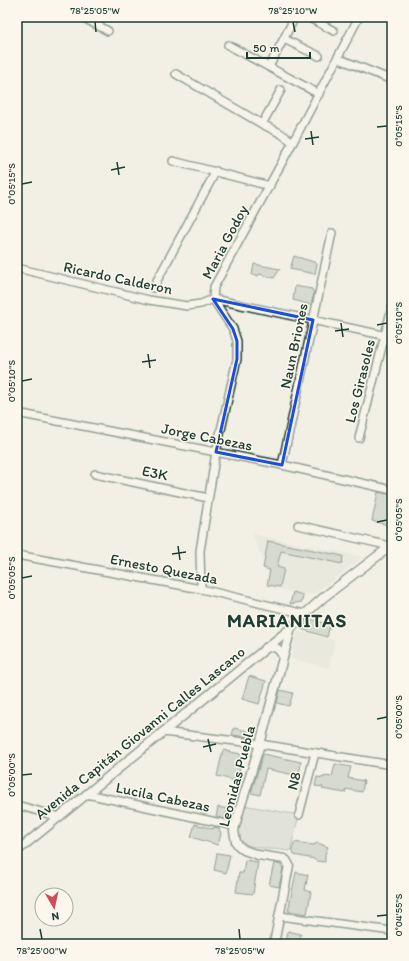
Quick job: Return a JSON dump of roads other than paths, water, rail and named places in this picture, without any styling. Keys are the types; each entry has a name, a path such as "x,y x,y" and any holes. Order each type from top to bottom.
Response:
{"street":[{"path":"82,17 108,31"},
{"path":"269,67 295,17"},
{"path":"308,17 334,31"},
{"name":"Maria Godoy","path":"200,589 200,551 208,498 216,452 237,359 237,341 233,329 213,299 214,287 270,186 359,17"},
{"path":"284,39 319,56"},
{"path":"228,45 319,94"},
{"path":"337,58 392,80"},
{"path":"176,74 293,142"},
{"path":"262,124 281,90"},
{"path":"173,161 270,186"},
{"path":"153,288 216,171"},
{"name":"Naun Briones","path":"282,465 332,233"},
{"name":"Ricardo Calderon","path":"17,268 149,300 187,306 201,304 213,299"},
{"path":"213,299 388,336"},
{"name":"Los Girasoles","path":"359,438 388,336 392,307"},
{"name":"Jorge Cabezas","path":"17,413 282,465 392,490"},
{"name":"E3K","path":"95,474 208,498"},
{"path":"298,525 391,545"},
{"name":"Avenida Capitán Giovanni Calles Lascano","path":"17,851 292,628 324,597 391,545"},
{"name":"Ernesto Quezada","path":"17,555 200,589 305,614"},
{"name":"Leonidas Puebla","path":"274,944 290,867 284,859 258,855 248,852 240,847 236,842 235,826 260,744 292,628"},
{"path":"266,648 271,646 277,648 283,657"},
{"path":"163,732 260,744 392,765"},
{"name":"N8","path":"299,815 315,753"},
{"name":"Lucila Cabezas","path":"87,794 235,826"},
{"path":"17,804 59,816"},
{"path":"280,916 392,931"}],"district":[{"name":"MARIANITAS","path":"287,620"}]}
